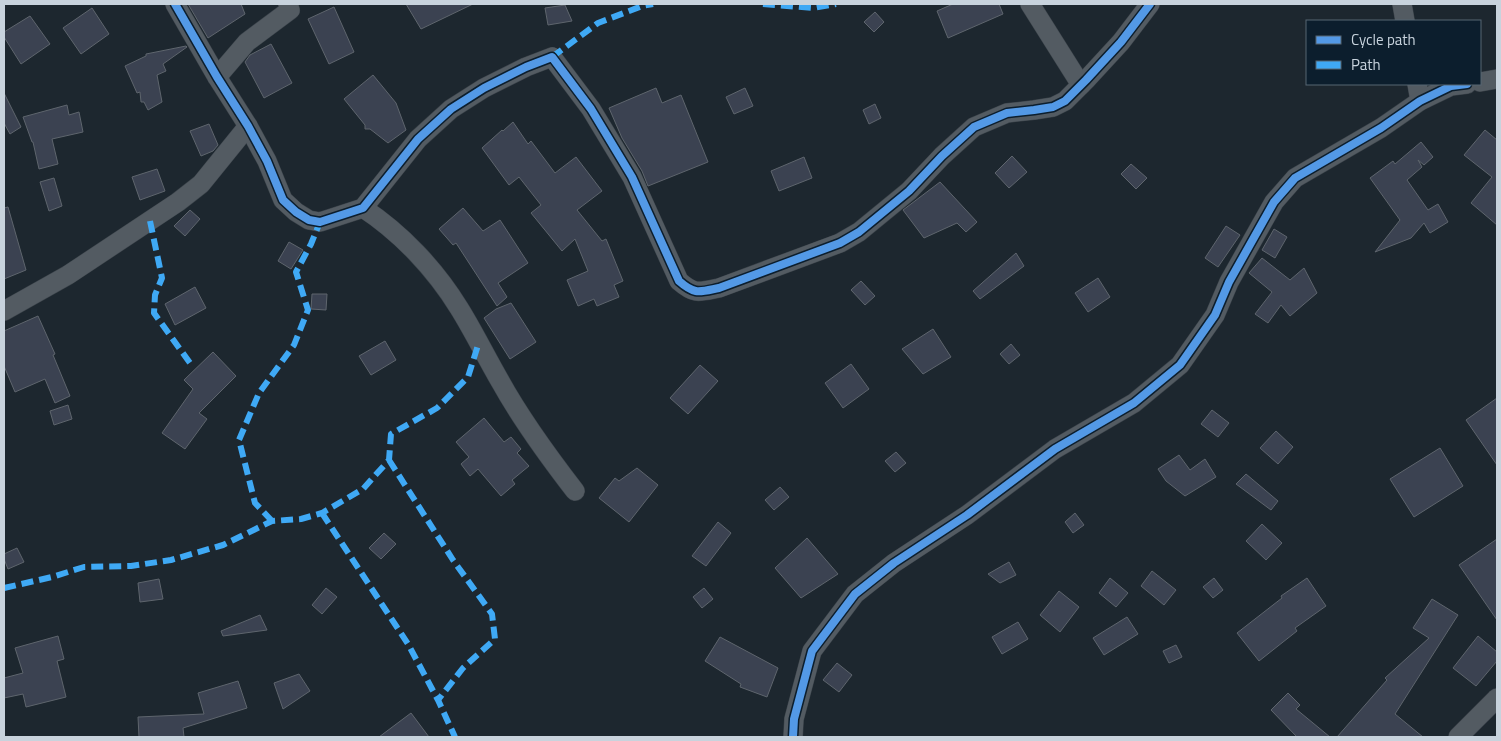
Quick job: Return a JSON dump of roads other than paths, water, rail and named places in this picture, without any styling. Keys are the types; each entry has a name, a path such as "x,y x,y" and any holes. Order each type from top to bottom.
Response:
{"street":[{"path":"175,4 216,77 248,126 267,161 283,200 296,212 309,220 320,222 363,208 418,140 451,109 484,88 526,67 552,57 590,109 632,177 679,281 690,291 701,292 718,288 840,243 859,232 909,191 974,126 1007,113 1052,107 1065,101 1121,42 1150,4"},
{"path":"1030,4 1081,85"},
{"path":"1402,4 1405,20"},
{"path":"216,77 247,42 294,6"},
{"path":"1481,82 1497,79"},
{"path":"793,737 794,719 812,651 855,594 894,563 967,515 1055,449 1134,403 1180,365 1215,315 1264,217 1295,178 1380,128 1418,92 1460,85"},
{"path":"4,311 68,274 178,202 201,184 248,126"},
{"path":"363,208 383,221 434,272 458,307 500,382 551,460 575,491"},
{"path":"1458,737 1497,698"}]}
